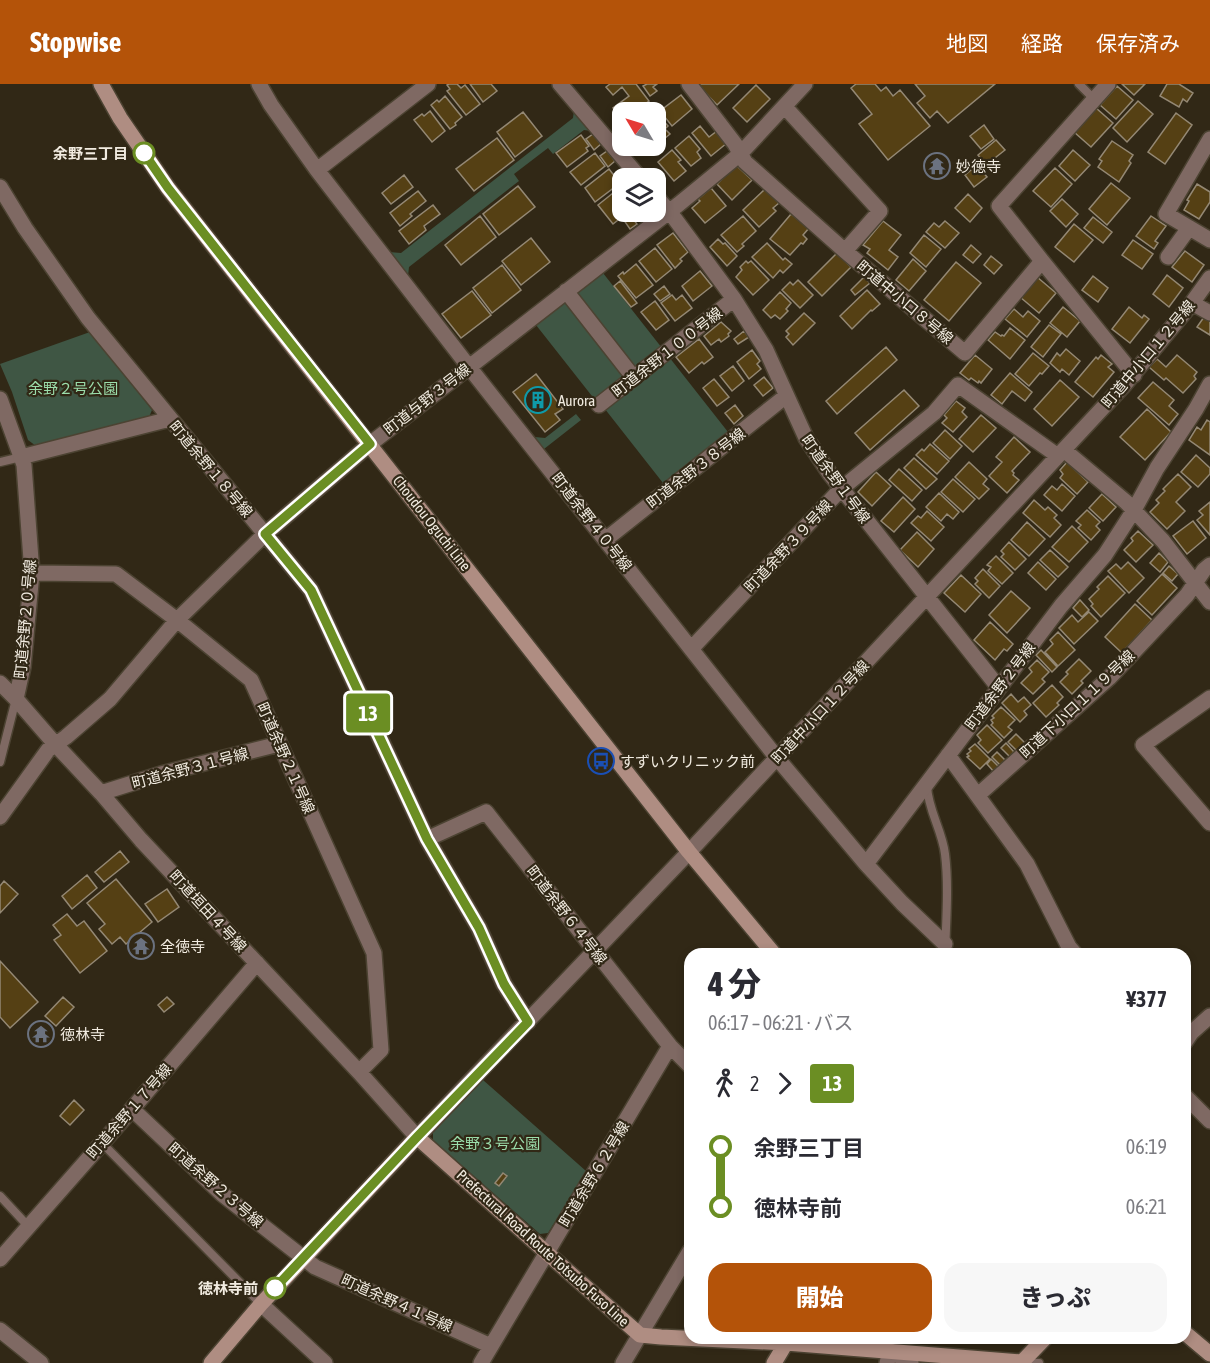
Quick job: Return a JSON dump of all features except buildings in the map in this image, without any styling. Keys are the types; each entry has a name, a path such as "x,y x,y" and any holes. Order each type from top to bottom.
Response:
{"street":[{"name":"Choudou Oguchi Line","path":"101,84 120,118 168,188 689,852 769,948"},
{"name":"町道余野４０号線","path":"259,84 317,170 777,758 866,864 944,948"},
{"path":"317,170 428,84"},
{"path":"560,84 631,168"},
{"name":"町道中小口８号線","path":"689,84 735,144 745,162 965,353 1042,261"},
{"name":"町道与野３号線","path":"1,813 48,750 110,699 177,620 265,534 370,444 668,212 740,153 804,84"},
{"path":"1108,84 999,206 1134,375"},
{"path":"784,107 880,211 845,251"},
{"path":"1210,139 1166,214 1210,240"},
{"name":"町道余野１８号線","path":"0,187 25,228 88,318 311,590 427,839 479,928 504,984 528,1022"},
{"name":"町道余野１号線","path":"666,209 734,299 766,350 806,438 926,598 999,688"},
{"path":"1168,257 1189,228"},
{"name":"町道中小口１２号線","path":"417,1137 595,952 1134,375 1210,278"},
{"path":"566,291 634,378"},
{"name":"町道余野１００号線","path":"599,405 734,299"},
{"path":"1192,303 1210,313"},
{"name":"町道余野２号線","path":"866,864 1061,606 1105,555 1210,384"},
{"name":"町道余野３９号線","path":"691,649 842,489 934,413 958,385 1061,453"},
{"name":"町道余野３８号線","path":"605,540 786,396"},
{"name":"町道余野２０号線","path":"0,399 24,465 32,573 23,667 16,699"},
{"path":"21,457 170,419"},
{"path":"1061,453 1126,502 1163,541 1210,602"},
{"name":"町道下小口１１９号線","path":"978,795 1109,678 1187,595 1204,570 1210,566"},
{"name":"町道余野２１号線","path":"32,573 116,574 251,680 374,953 381,1050 359,1072"},
{"name":"町道垣田４号線","path":"0,683 141,840 417,1137"},
{"path":"1210,698 1143,745 1210,823"},
{"name":"町道余野３１号線","path":"101,793 161,774 279,744"},
{"path":"948,755 1027,864 1070,948"},
{"name":"町道余野６４号線","path":"427,839 486,812 670,1046 684,1060"},
{"name":"町道余野１７号線","path":"0,1258 257,963"},
{"path":"1191,1033 1210,1016"},
{"name":"町道余野６２号線","path":"481,1363 670,1046"},
{"path":"1191,1102 1210,1121"},
{"name":"町道余野２３号線","path":"132,1109 222,1194 304,1258"},
{"path":"211,1363 261,1304 417,1137"},
{"name":"Prefectural Road Route Totsubo Fuso Line","path":"417,1137 640,1335 684,1338"},
{"name":"町道余野４１号線","path":"304,1258 315,1267 491,1346"},
{"path":"623,1363 684,1261"},
{"path":"261,1304 325,1363"},
{"path":"2,1337 40,1363"},
{"path":"1191,1338 1210,1354"},
{"path":"774,1363 786,1344"},
{"name":"Prefectural Road Route Totsubo Fuso Line","path":"815,1344 1015,1362"},
{"path":"1015,1362 1038,1344"},
{"path":"888,1352 912,1363"}],"lane":[{"path":"1079,84 1094,99"},
{"path":"0,462 21,457"},
{"path":"0,762 16,699"},
{"path":"927,782 928,799 945,855 945,948"},
{"path":"102,1143 261,1304"},
{"path":"0,1197 28,1227"},
{"path":"1015,1362 1039,1363"}],"green space":[{"path":"574,110 592,131 584,130 553,154 548,148 514,174 519,181 409,267 408,276 389,252 401,253 573,118"},
{"path":"603,273 728,432 663,483 536,325"},
{"name":"余野２号公園","path":"90,332 152,410 149,417 36,446 28,440 0,364"},
{"path":"576,414 581,420 544,449 535,437 545,438"},
{"name":"余野３号公園","path":"483,1080 586,1171 548,1233 540,1234 433,1140 433,1131"}],"bus line":[{"name":"13","path":"144,153 168,188 370,444 265,534 311,590 427,839 479,928 504,984 528,1022 275,1288"}],"place":[{"name":"余野三丁目","path":"144,153"},
{"name":"妙徳寺","path":"937,166"},
{"name":"Aurora","path":"538,400"},
{"name":"すずいクリニック前","path":"601,761"},
{"name":"全徳寺","path":"141,946"},
{"name":"徳林寺","path":"41,1034"},
{"name":"徳林寺前","path":"275,1288"}]}
